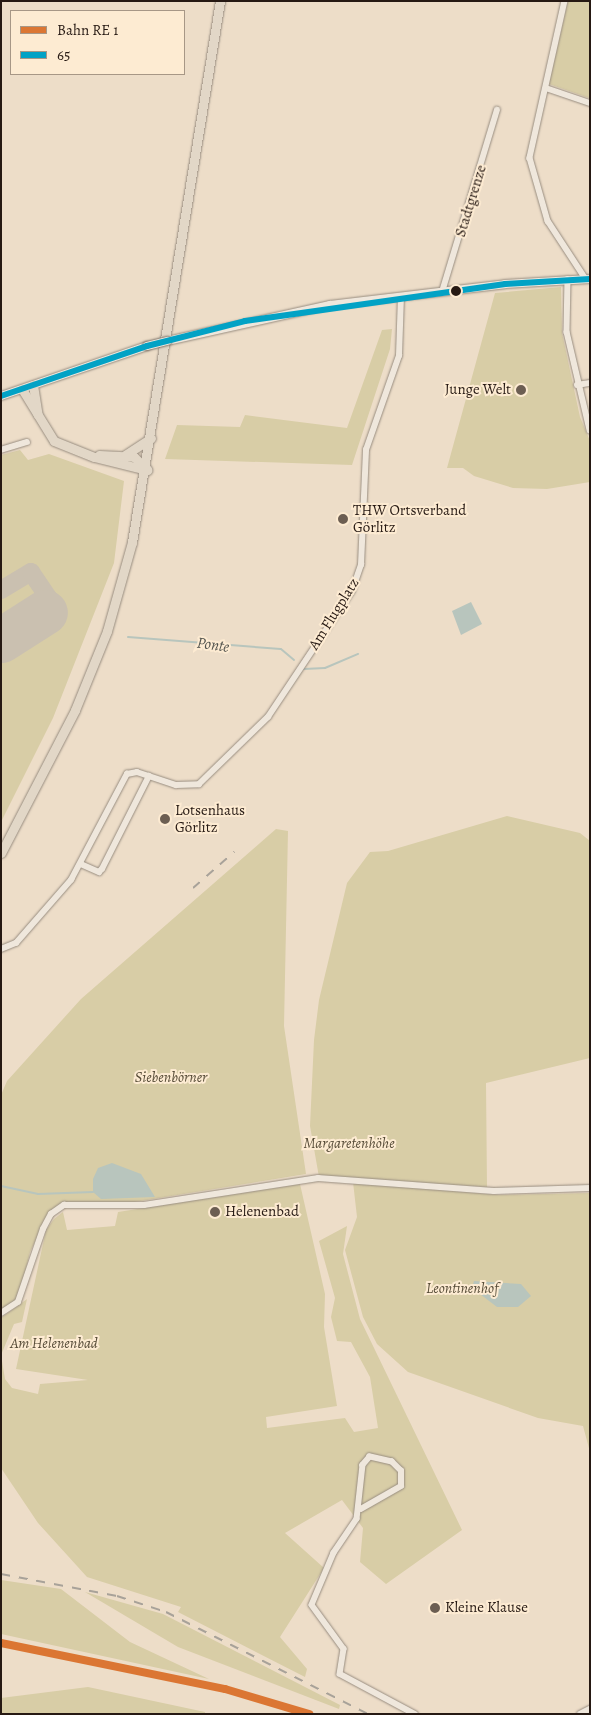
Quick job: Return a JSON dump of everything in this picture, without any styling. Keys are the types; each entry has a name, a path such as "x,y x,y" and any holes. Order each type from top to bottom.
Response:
{"main road":[{"path":"1,853 75,710 107,632 132,542 147,470 220,1"},
{"path":"33,385 39,420"},
{"path":"22,388 39,420 54,441 87,454 147,470"},
{"path":"125,455 151,438"},
{"path":"87,454 125,455 140,459 147,470"}],"street":[{"path":"565,1 546,88 532,171 548,222 588,279"},
{"path":"546,88 590,103"},
{"name":"Stadtgrenze","path":"442,292 497,110"},
{"path":"568,279 567,332 577,385 590,430"},
{"path":"1,396 147,346 188,335 296,312 400,296 484,286 588,279"},
{"name":"Am Flugplatz","path":"1,949 16,943 81,864 127,774 132,771 189,787 206,778 268,717 352,591 361,565 366,450 399,356 400,296"},
{"path":"577,385 590,383"},
{"path":"1,450 27,442"},
{"path":"81,864 99,872 102,869 149,776"},
{"path":"1,1313 18,1302 43,1229 51,1214 64,1205 144,1205 318,1178 507,1191 590,1188"},
{"path":"361,1509 401,1486 401,1471 392,1462 375,1457 366,1460 361,1509 334,1553 312,1605 344,1648 340,1674 415,1714"},
{"path":"580,1714 590,1710"}],"green space":[{"path":"568,1 590,1 589,98 549,84"},
{"name":"Junge Welt","path":"561,287 562,333 580,417 590,441 590,482 547,489 513,488 474,476 463,468 447,468 495,293"},
{"path":"392,329 390,349 352,465 165,459 177,425 240,427 245,415 347,428 382,330"},
{"path":"20,450 28,460 49,454 124,481 114,563 53,718 1,822 1,455"},
{"name":"Margaretenhöhe","path":"507,816 580,833 590,841 590,1058 486,1083 487,1187 319,1177 310,1126 314,1040 319,1000 347,883 370,852 388,851"},
{"name":"Siebenbörner","path":"276,829 288,831 284,1026 306,1174 116,1205 64,1203 48,1215 30,1252 18,1302 1,1313 1,1095 7,1081 81,999"},
{"name":"Leontinenhof","path":"353,1182 499,1195 590,1193 590,1452 583,1426 538,1418 408,1372 377,1344 363,1317 345,1250 357,1217"},
{"name":"Am Helenenbad","path":"300,1184 325,1294 324,1327 337,1406 266,1417 267,1428 345,1418 354,1432 378,1428 370,1377 351,1342 337,1341 331,1317 335,1298 319,1241 347,1226 343,1254 360,1319 462,1530 386,1584 360,1562 363,1528 342,1500 285,1533 324,1568 280,1637 307,1669 305,1677 178,1612 181,1607 87,1577 38,1523 1,1468 1,1355 5,1379 12,1388 38,1394 40,1384 88,1380 16,1369 46,1230 54,1219 63,1212 67,1230 115,1226 118,1212"},
{"path":"27,1299 22,1322 14,1324 1,1355 1,1318"},
{"path":"1,1580 61,1589 130,1642 209,1679 1,1634"},
{"path":"85,1592 163,1614 340,1705 339,1709 178,1647"},
{"path":"88,1687 205,1712 205,1714 1,1714 1,1698"}],"shaded area":[{"path":"471,602 482,624 461,635 452,611"},
{"path":"112,1163 141,1174 155,1197 101,1199 93,1192 93,1179 98,1168"},
{"path":"474,1281 521,1284 531,1296 518,1307 497,1307 472,1288"}],"waterway":[{"name":"Ponte","path":"128,637 281,649 294,660"},
{"name":"Ponte","path":"304,669 325,668 358,654"},
{"name":"Siebenbörner","path":"1,1186 38,1194 93,1192"}],"taxiway":[{"path":"1,590 31,572 49,599 45,612"}],"runway":[{"path":"1,640 45,612"}],"railway":[{"path":"193,888 234,852"},
{"path":"1,1574 117,1596 166,1612 368,1714"}],"transit line":[{"name":"65","path":"1,396 147,346 245,321 505,284 590,279"},
{"path":"1,1643 225,1689 309,1714"}],"place":[{"name":"Junge Welt","path":"521,390"},
{"name":"THW Ortsverband Görlitz","path":"343,519"},
{"name":"Lotsenhaus Görlitz","path":"165,819"},
{"name":"Helenenbad","path":"215,1212"},
{"name":"Kleine Klause","path":"435,1608"}]}
